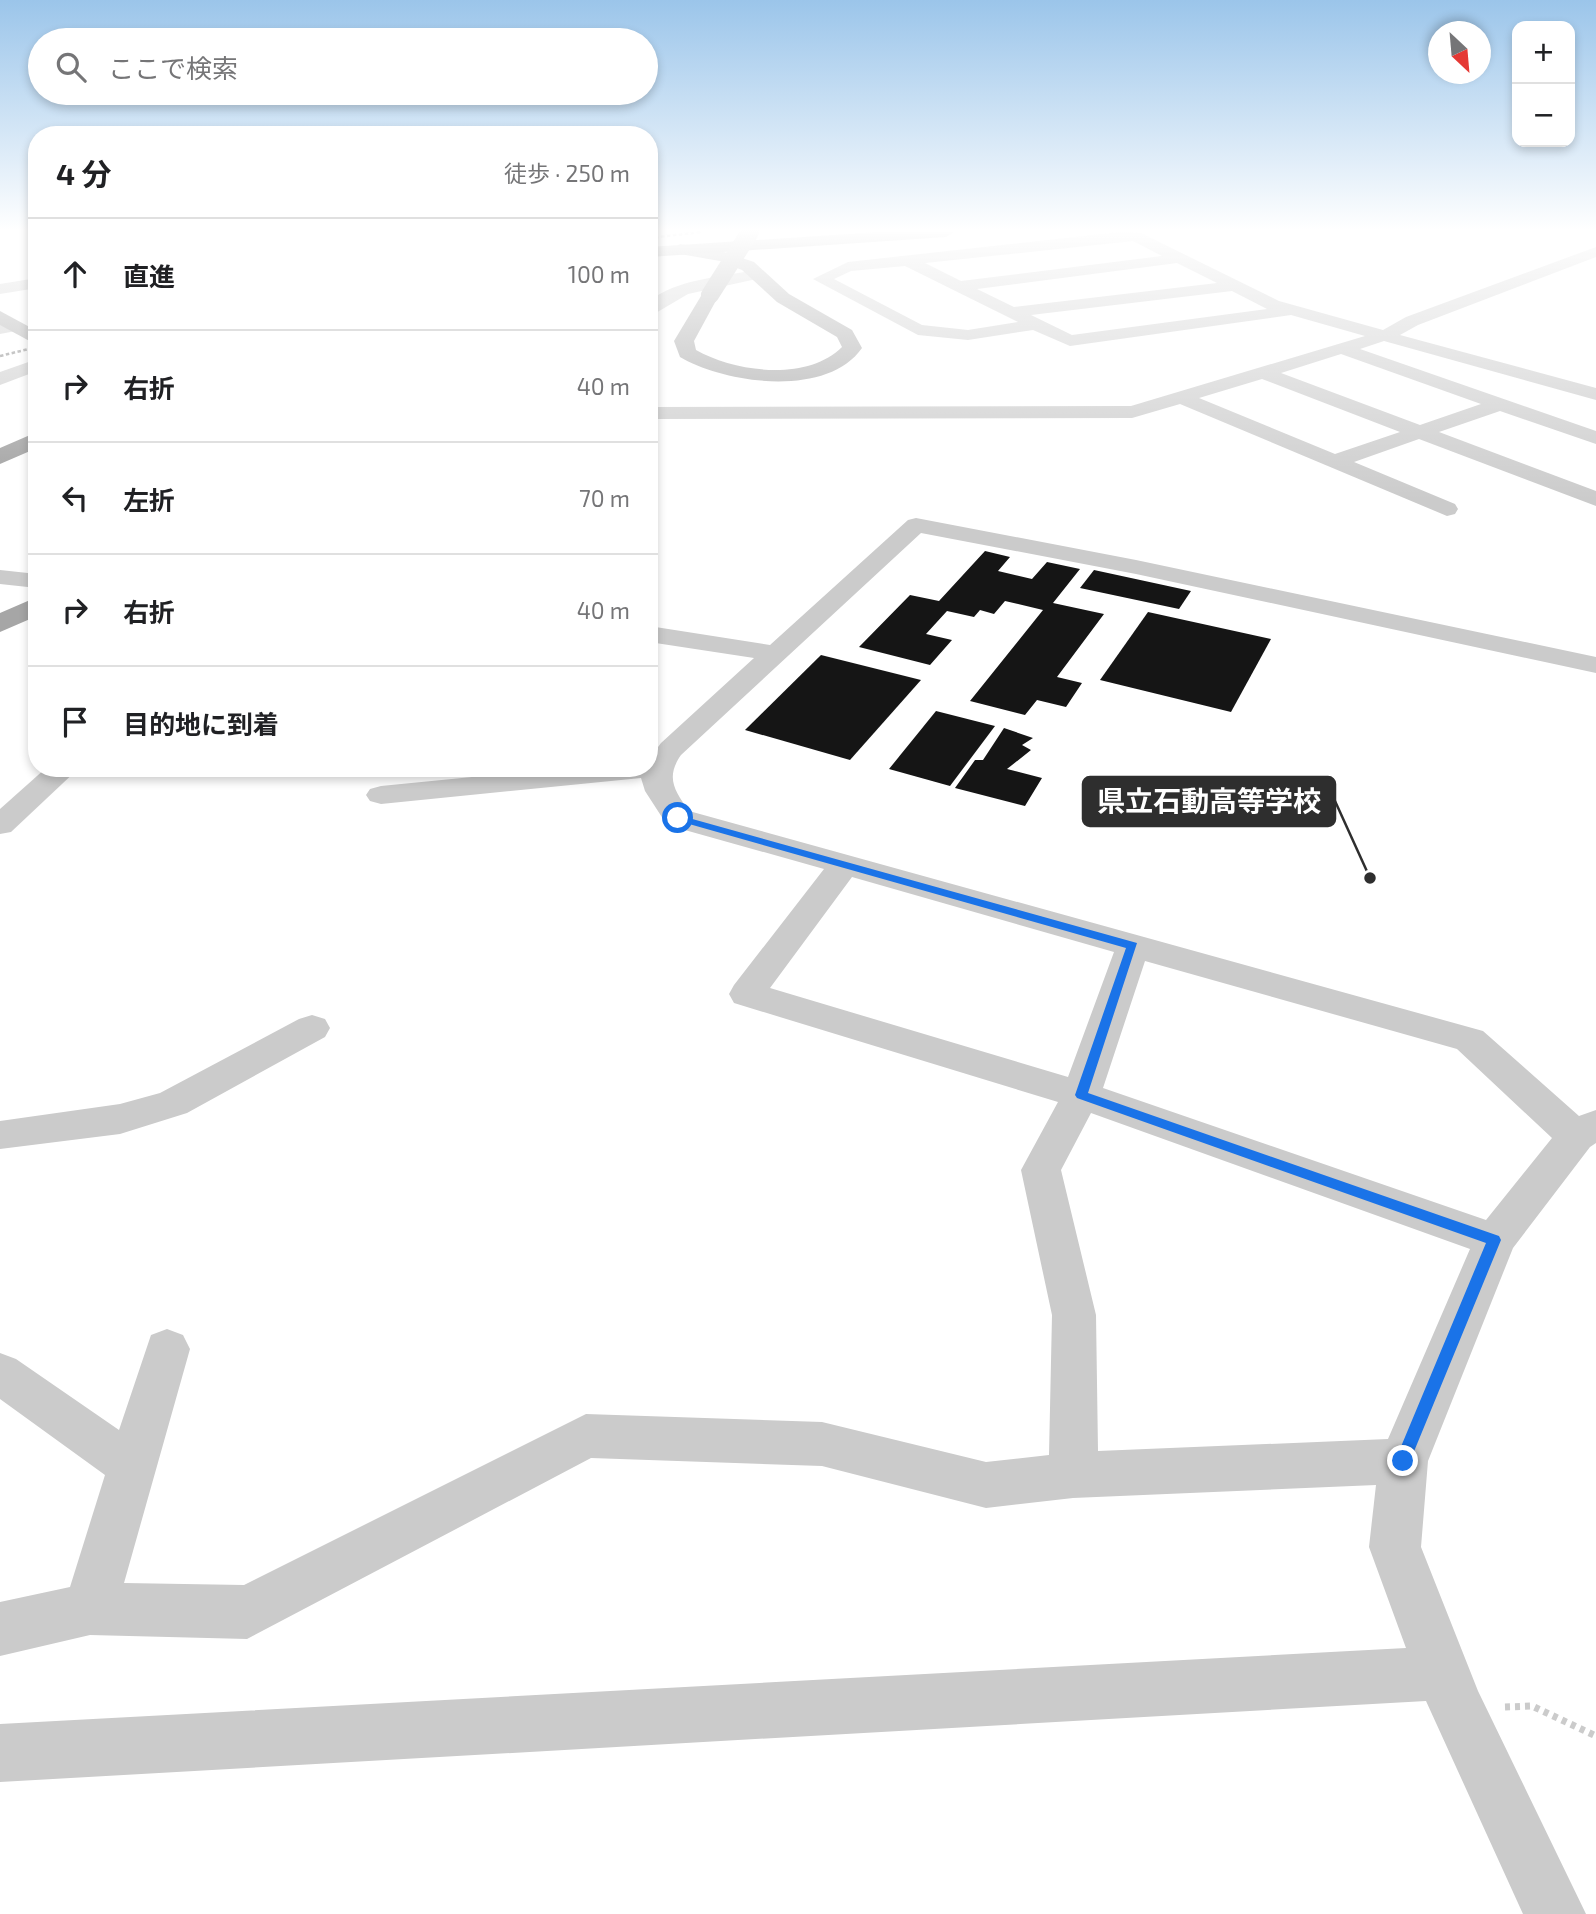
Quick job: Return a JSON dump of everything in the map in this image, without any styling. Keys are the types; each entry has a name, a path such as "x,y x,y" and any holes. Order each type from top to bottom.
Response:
{"highway":[{"path":"0,457 28,443"}],"main road":[{"path":"694,321 684,341 687,354 721,370 763,374 815,369 848,355 851,341 845,334 824,321"},
{"path":"0,624 28,610"}],"street":[{"path":"901,321 918,330 968,335 1037,324"},
{"path":"1031,321 1070,341 1216,321"},
{"path":"1332,321 1596,394"},
{"path":"658,413 1132,412 1386,335 1411,321"},
{"path":"1341,348 1596,438"},
{"path":"0,379 28,368"},
{"path":"1261,372 1596,499"},
{"path":"1181,397 1447,509"},
{"path":"1336,461 1498,405"},
{"path":"658,767 671,749 916,525 1136,567 1596,664"},
{"path":"0,577 28,580"},
{"path":"658,635 778,654"},
{"path":"0,825 54,777"},
{"path":"381,795 565,777"},
{"path":"656,777 656,785 678,818 1470,1040 1586,1131 1494,1240 1403,1461 1395,1548 1450,1690 1555,1914"},
{"path":"844,865 747,994 1081,1095 1494,1240"},
{"path":"1073,1475 1074,1315 1041,1170 1081,1095 1133,946"},
{"path":"1,1137 120,1119 173,1103 312,1028"},
{"path":"90,1609 134,1468 167,1349"},
{"path":"0,1373 134,1468"},
{"path":"0,1629 90,1609 247,1612 586,1436 822,1444 986,1485 1073,1475 1403,1461"},
{"path":"0,1753 1450,1690"}],"path":[{"path":"1450,1690 1532,1706 1596,1736"}],"building":[{"path":"985,551 1010,557 998,571 1032,579 1047,562 1080,569 1053,603 1104,614 1057,677 1082,683 1066,707 1037,700 1025,715 970,701 1043,610 1005,601 994,614 980,610 974,617 947,611 926,634 952,640 930,665 859,647 910,595 939,601"},
{"path":"1094,570 1191,591 1179,609 1080,588"},
{"path":"1148,612 1271,639 1231,712 1100,680"},
{"path":"821,655 921,680 850,760 745,730"},
{"path":"936,711 995,726 950,786 889,769"},
{"path":"1004,728 1033,738 1022,745 1031,750 1007,769 1042,778 1025,806 955,788 975,760 983,760"}],"railway":[{"path":"0,356 28,349"}],"place":[{"name":"県立石動高等学校","path":"1370,878"}],"route":[{"path":"678,818 1133,946 1081,1095 1494,1240 1403,1461"}]}
